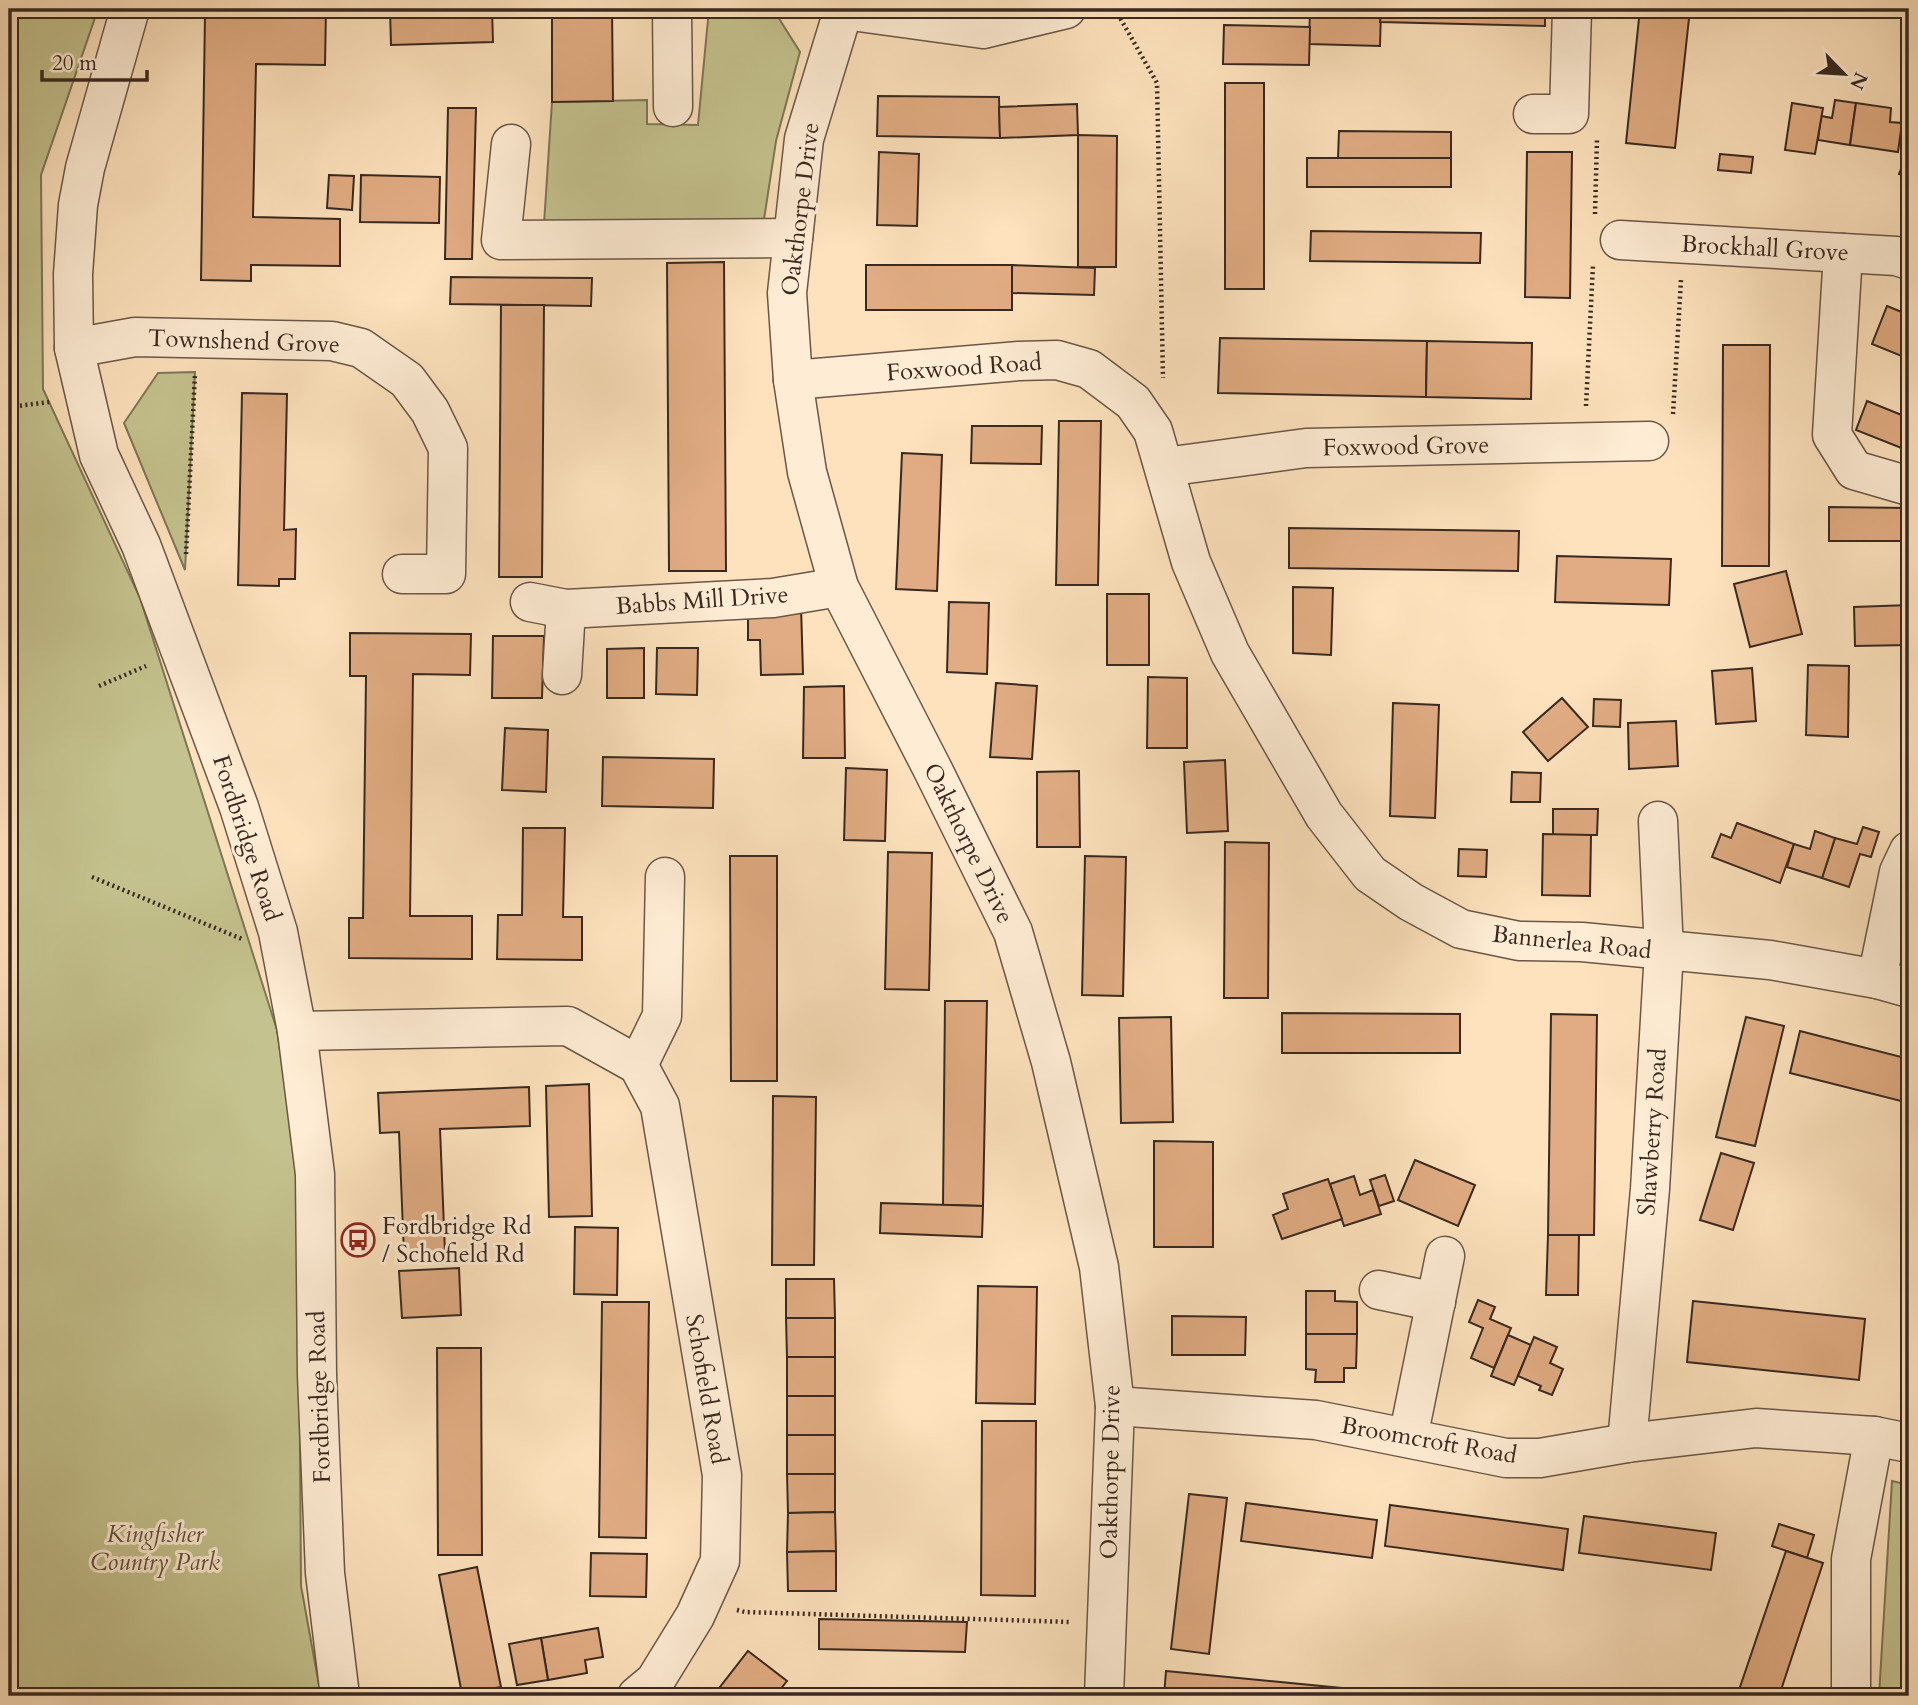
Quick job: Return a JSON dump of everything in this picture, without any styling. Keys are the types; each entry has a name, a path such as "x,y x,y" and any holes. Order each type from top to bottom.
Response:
{"street":[{"name":"Fordbridge Road","path":"130,9 85,168 78,205 73,274 74,348 99,455 141,545 239,807 278,932 297,1031 315,1174 317,1375 325,1573 340,1696"},
{"path":"672,9 673,107"},
{"path":"840,10 983,29 1066,9"},
{"path":"1533,114 1569,114 1572,9"},
{"name":"Oakthorpe Drive","path":"840,10 804,139 787,293 793,380 807,472 839,586 1013,932 1051,1062 1099,1268 1115,1406 1104,1696"},
{"path":"511,144 501,240 793,238"},
{"name":"Brockhall Grove","path":"1620,240 1896,256 1909,260"},
{"path":"1843,253 1832,435 1854,470 1909,486"},
{"name":"Townshend Grove","path":"74,348 135,337 332,341 361,348 407,380 430,411 448,448 446,574 402,573"},
{"name":"Foxwood Road","path":"793,380 1057,360 1089,369 1133,402 1153,431 1165,467"},
{"name":"Foxwood Grove","path":"1165,467 1306,448 1649,441"},
{"name":"Bannerlea Road","path":"1165,467 1191,562 1230,653 1324,815 1370,874 1411,902 1461,929 1519,941 1582,942 1770,961 1893,984"},
{"name":"Babbs Mill Drive","path":"562,675 548,605 773,597 839,586"},
{"name":"Shawberry Road","path":"1627,1443 1650,1189 1664,951 1658,821"},
{"path":"1893,984 1899,872 1909,851"},
{"path":"297,1031 568,1026 638,1065 662,1016 665,877"},
{"name":"Schofield Road","path":"637,1696 655,1681 695,1616 720,1561 722,1475 660,1106 638,1065"},
{"path":"1408,1438 1445,1256"},
{"path":"1379,1290 1436,1302"},
{"name":"Broomcroft Road","path":"1115,1406 1316,1420 1506,1458 1540,1458 1627,1443 1756,1428 1892,1439"},
{"path":"1851,1696 1851,1559 1892,1439"}],"path":[{"path":"1115,9 1157,83 1163,385"},
{"path":"1649,441 1671,438 1683,244"},
{"path":"185,557 197,338"},
{"path":"99,686 180,651"},
{"path":"92,877 239,939 278,932"},
{"path":"702,1599 745,1612 1106,1623"}],"green space":[{"name":"Kingfisher Country Park","path":"9,9 98,9 41,175 43,389 140,598 277,1030 298,1173 301,1586 321,1696 9,1696"},
{"path":"709,9 773,9 800,52 776,141 763,226 544,224 552,102 647,100 647,124 698,125"},
{"path":"195,372 185,570 124,423 158,373"},
{"path":"1892,1481 1909,1485 1909,1696 1879,1696"}],"building":[{"path":"279,9 326,9 325,65 256,64 253,217 340,219 340,266 251,265 251,281 201,280 205,15 278,16"},
{"path":"390,9 492,9 493,42 391,45"},
{"path":"552,9 612,9 613,101 552,102"},
{"path":"1310,9 1381,9 1380,46 1309,44"},
{"path":"1381,9 1545,9 1545,26 1380,22"},
{"path":"1640,9 1690,9 1675,148 1626,143"},
{"path":"1224,25 1310,27 1309,65 1223,64"},
{"path":"1225,83 1264,83 1264,289 1225,289"},
{"path":"878,96 999,97 1000,138 877,136"},
{"path":"1835,100 1856,103 1850,145 1818,140 1821,116 1832,118"},
{"path":"1792,103 1823,108 1815,154 1785,150"},
{"path":"1856,103 1891,108 1890,122 1902,123 1898,152 1850,145"},
{"path":"1077,104 1078,135 1000,138 999,107"},
{"path":"448,108 476,108 472,259 445,259"},
{"path":"1339,131 1451,132 1451,158 1338,158"},
{"path":"1078,135 1117,136 1116,267 1078,267"},
{"path":"1909,149 1909,178 1899,174"},
{"path":"879,152 919,154 917,226 877,225"},
{"path":"1527,152 1572,152 1570,298 1525,297"},
{"path":"1720,154 1753,157 1751,173 1718,170"},
{"path":"1307,158 1451,158 1451,187 1307,187"},
{"path":"329,175 354,176 352,210 327,208"},
{"path":"361,175 440,177 439,223 360,222"},
{"path":"1311,231 1481,233 1480,263 1310,261"},
{"path":"724,262 726,571 669,571 667,263"},
{"path":"866,265 1012,265 1012,310 866,310"},
{"path":"1012,265 1095,268 1094,295 1012,293"},
{"path":"451,277 592,278 591,306 450,304"},
{"path":"501,305 544,305 542,577 499,577"},
{"path":"1887,306 1909,315 1909,359 1872,344"},
{"path":"1220,338 1427,341 1426,397 1218,393"},
{"path":"1427,341 1532,343 1531,399 1426,397"},
{"path":"1723,345 1770,345 1769,566 1722,566"},
{"path":"242,393 287,394 284,530 296,529 295,579 279,579 279,586 238,585"},
{"path":"1867,401 1909,418 1909,451 1856,430"},
{"path":"1059,421 1101,421 1098,585 1056,585"},
{"path":"972,426 1042,426 1041,464 971,463"},
{"path":"902,453 942,455 937,591 896,589"},
{"path":"1829,507 1909,508 1909,541 1829,541"},
{"path":"1289,528 1519,531 1518,571 1289,568"},
{"path":"1557,556 1671,559 1669,605 1555,602"},
{"path":"1786,571 1802,634 1750,647 1734,584"},
{"path":"1293,587 1333,588 1331,655 1293,653"},
{"path":"1107,594 1149,594 1149,665 1107,665"},
{"path":"949,602 989,603 987,674 947,672"},
{"path":"1909,605 1909,645 1855,646 1854,607"},
{"path":"801,606 803,674 761,675 760,640 748,640 748,607"},
{"path":"350,633 471,634 470,675 413,674 410,916 472,916 472,959 349,958 349,918 363,918 366,676 350,676"},
{"path":"493,636 544,636 542,698 492,698"},
{"path":"644,648 644,698 607,698 607,649"},
{"path":"657,648 698,648 697,695 656,694"},
{"path":"1808,665 1849,666 1848,737 1806,735"},
{"path":"1752,668 1756,721 1716,724 1712,671"},
{"path":"1148,677 1187,678 1187,748 1147,748"},
{"path":"996,683 1037,686 1032,759 990,757"},
{"path":"844,686 845,758 803,758 804,687"},
{"path":"1562,698 1588,727 1548,761 1523,732"},
{"path":"1594,699 1621,700 1620,727 1593,726"},
{"path":"1393,703 1439,705 1435,818 1390,816"},
{"path":"1676,721 1678,766 1629,769 1628,723"},
{"path":"505,728 548,730 546,792 502,790"},
{"path":"603,757 714,759 713,808 602,806"},
{"path":"1225,760 1228,831 1187,833 1184,762"},
{"path":"846,768 887,770 885,841 844,840"},
{"path":"1079,771 1080,847 1037,847 1037,772"},
{"path":"1512,772 1541,773 1540,802 1511,802"},
{"path":"1553,809 1598,809 1597,835 1553,835"},
{"path":"1737,823 1794,844 1780,883 1712,857 1721,834 1731,838"},
{"path":"1863,827 1879,832 1871,857 1860,854 1849,887 1822,878 1835,838 1857,844"},
{"path":"523,828 565,828 563,917 582,917 582,960 497,959 498,915 522,915"},
{"path":"1815,831 1835,838 1822,878 1787,867 1794,844 1810,849"},
{"path":"1543,834 1591,835 1590,896 1542,895"},
{"path":"1225,842 1269,843 1268,998 1224,998"},
{"path":"1459,849 1487,850 1486,877 1458,876"},
{"path":"888,852 932,853 929,990 885,989"},
{"path":"730,856 777,856 777,1081 731,1081"},
{"path":"1085,856 1126,857 1123,996 1082,995"},
{"path":"945,1001 987,1001 983,1206 943,1205"},
{"path":"1282,1013 1460,1014 1460,1053 1282,1053"},
{"path":"1551,1014 1597,1015 1594,1235 1548,1235"},
{"path":"1171,1017 1173,1122 1121,1123 1119,1018"},
{"path":"1746,1017 1784,1026 1755,1146 1716,1137"},
{"path":"1800,1031 1909,1059 1909,1103 1790,1073"},
{"path":"589,1084 592,1216 549,1217 546,1086"},
{"path":"529,1087 530,1126 440,1129 445,1252 404,1254 399,1132 380,1133 378,1093"},
{"path":"773,1096 816,1097 814,1265 772,1265"},
{"path":"1154,1141 1213,1142 1213,1247 1154,1247"},
{"path":"1721,1153 1754,1163 1733,1230 1700,1220"},
{"path":"1415,1160 1475,1185 1458,1226 1398,1200"},
{"path":"1385,1175 1394,1201 1379,1206 1370,1180"},
{"path":"1354,1176 1360,1195 1373,1190 1381,1214 1344,1226 1330,1184"},
{"path":"1328,1179 1342,1219 1282,1239 1273,1215 1288,1209 1283,1194"},
{"path":"881,1203 983,1206 982,1237 880,1233"},
{"path":"575,1227 618,1228 617,1295 574,1294"},
{"path":"1548,1235 1579,1235 1578,1295 1546,1295"},
{"path":"459,1268 461,1315 402,1318 399,1271"},
{"path":"786,1279 834,1279 835,1318 786,1318"},
{"path":"978,1286 1037,1287 1035,1404 976,1403"},
{"path":"1306,1291 1335,1291 1335,1301 1357,1302 1357,1334 1306,1334"},
{"path":"1478,1300 1495,1307 1490,1319 1511,1328 1494,1368 1471,1358 1483,1328 1469,1322"},
{"path":"1693,1301 1865,1319 1859,1380 1687,1362"},
{"path":"602,1302 649,1302 646,1538 599,1537"},
{"path":"1172,1316 1246,1317 1245,1355 1172,1355"},
{"path":"786,1318 835,1318 835,1357 787,1357"},
{"path":"1306,1334 1357,1334 1356,1368 1344,1368 1344,1382 1315,1382 1316,1370 1306,1369"},
{"path":"1508,1335 1531,1345 1514,1385 1491,1376"},
{"path":"1534,1337 1557,1347 1550,1363 1563,1369 1552,1395 1539,1390 1541,1386 1518,1376"},
{"path":"437,1348 481,1348 482,1555 438,1555"},
{"path":"787,1357 835,1357 835,1396 787,1396"},
{"path":"787,1396 835,1396 835,1435 787,1435"},
{"path":"982,1421 1036,1421 1035,1596 981,1595"},
{"path":"787,1435 835,1435 835,1474 787,1474"},
{"path":"787,1474 835,1474 835,1512 788,1513"},
{"path":"1189,1494 1227,1498 1209,1654 1171,1649"},
{"path":"1246,1503 1377,1520 1372,1558 1241,1541"},
{"path":"1390,1505 1568,1529 1563,1570 1385,1546"},
{"path":"835,1512 836,1551 787,1552 788,1513"},
{"path":"1584,1516 1716,1533 1711,1570 1579,1553"},
{"path":"1779,1524 1814,1535 1807,1558 1772,1546"},
{"path":"836,1551 836,1591 788,1591 787,1552"},
{"path":"1786,1551 1823,1563 1779,1696 1737,1696"},
{"path":"591,1553 647,1554 646,1597 590,1596"},
{"path":"477,1567 501,1687 462,1694 439,1575"},
{"path":"819,1619 967,1622 965,1652 819,1649"},
{"path":"598,1628 603,1657 585,1660 587,1673 548,1680 541,1638"},
{"path":"541,1638 548,1680 517,1685 509,1644"},
{"path":"748,1651 787,1681 775,1696 713,1696"},
{"path":"1166,1671 1362,1690 1362,1696 1164,1696"}],"place":[{"name":"Fordbridge Rd / Schofield Rd","path":"358,1240"}]}
